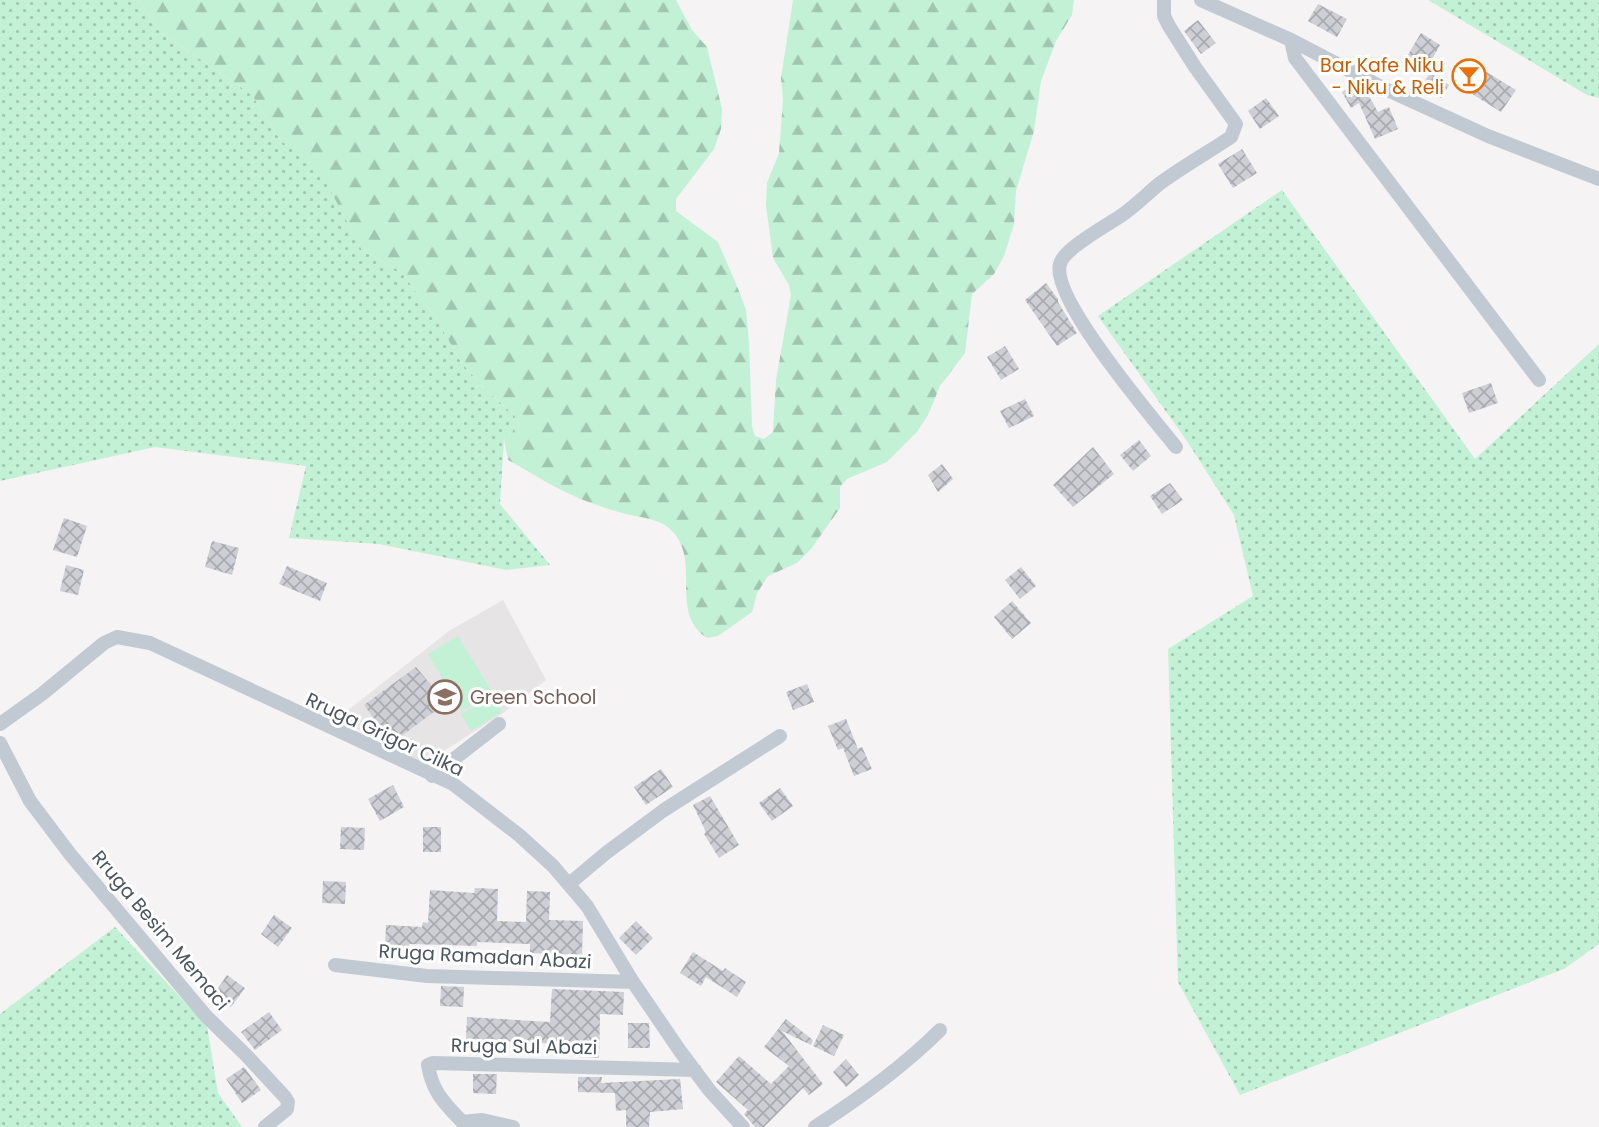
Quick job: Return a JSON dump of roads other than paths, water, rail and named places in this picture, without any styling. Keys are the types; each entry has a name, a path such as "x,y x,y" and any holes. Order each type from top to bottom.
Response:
{"street":[{"path":"1164,0 1164,16 1169,26 1236,124 1231,137 1160,184 1125,213 1071,250 1060,261 1058,274 1085,327 1109,364 1176,447"},
{"path":"1201,0 1488,136 1599,179"},
{"path":"1290,40 1296,58 1539,380"},
{"name":"Rruga Grigor Cilka","path":"0,724 33,701 104,643 117,637 150,643 453,784 519,835 569,884 587,906 633,982 710,1091 743,1127"},
{"path":"432,776 499,723"},
{"path":"569,884 664,810 780,736"},
{"name":"Rruga Besim Memaci","path":"0,743 30,801 70,854 206,1016 285,1097 288,1102 287,1110 265,1127"},
{"name":"Rruga Ramadan Abazi","path":"335,964 427,976 633,982"},
{"path":"815,1127 862,1098 912,1058 940,1030"},
{"name":"Rruga Sul Abazi","path":"465,1125 446,1107 436,1091 428,1067 431,1064 695,1070"},
{"path":"465,1125 482,1121 513,1127"}],"place":[{"name":"Bar Kafe Niku - Niku & Reli","path":"1469,76"},
{"name":"Green School","path":"445,697"}]}
